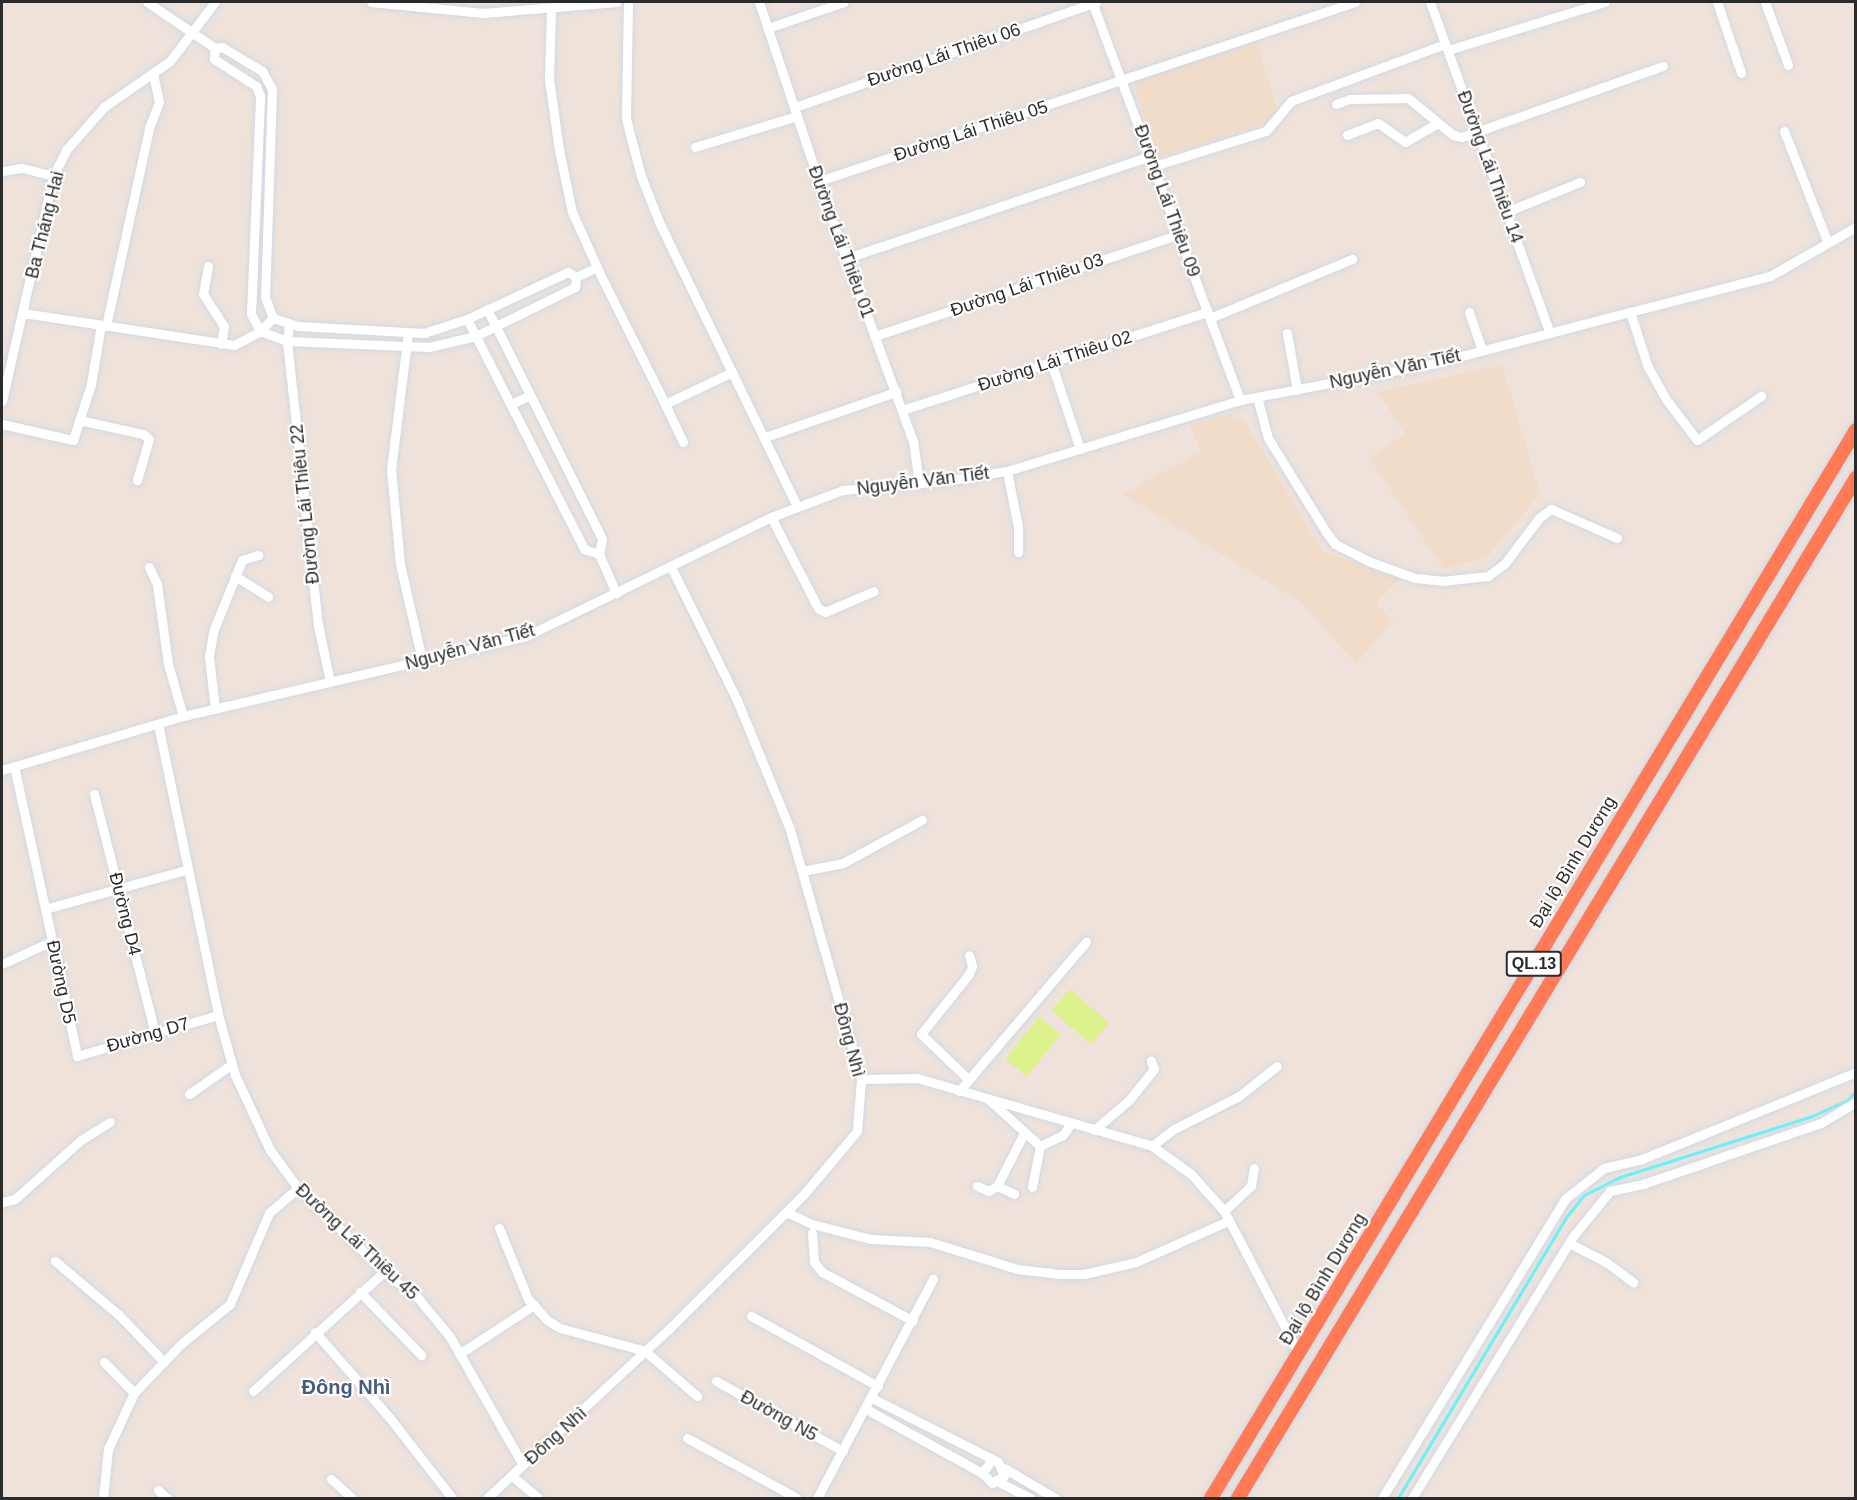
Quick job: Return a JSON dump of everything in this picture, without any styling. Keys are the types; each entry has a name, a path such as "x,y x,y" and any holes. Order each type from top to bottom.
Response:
{"highway":[{"name":"Đại lộ Bình Dương","path":"1211,1498 1856,430"},
{"name":"QL.13","path":"1238,1498 1853,488"},
{"path":"1731,637 1753,650"}],"street":[{"path":"147,2 215,48 222,47 261,71 272,89 265,297 273,318 290,325 408,333 444,329 568,272 576,277"},
{"name":"Ba Tháng Hai","path":"2,402 54,176 77,134 104,107 170,61 215,2"},
{"path":"371,2 483,13 617,2"},
{"path":"628,2 626,119 641,176 659,222 797,506"},
{"name":"Đường Lái Thiêu 01","path":"759,2 819,181 914,441 919,483"},
{"path":"768,28 844,2"},
{"name":"Đường Lái Thiêu 09","path":"1094,2 1240,400"},
{"name":"Đường Lái Thiêu 06","path":"695,147 1094,2"},
{"name":"Đường Lái Thiêu 05","path":"819,181 1355,2"},
{"name":"Đường Lái Thiêu 14","path":"1430,2 1550,333"},
{"path":"1154,166 1266,131 1291,101 1447,47 1605,2"},
{"path":"1717,2 1742,74"},
{"path":"1765,2 1788,64"},
{"path":"551,8 549,79 559,150 572,212 684,442"},
{"path":"215,48 214,59 256,86 260,96 250,314 260,331 287,341 408,348 476,336 575,287 576,277"},
{"path":"1336,104 1402,96 1414,100 1453,135 1477,132 1663,66"},
{"path":"2,424 73,440 91,384 149,128 159,102 153,73"},
{"path":"1347,135 1378,123 1405,142 1438,123"},
{"path":"1784,131 1828,243"},
{"path":"847,258 1150,156"},
{"path":"2,171 22,168 54,176"},
{"path":"1506,212 1581,182"},
{"name":"Nguyễn Văn Tiết","path":"2,770 183,716 526,636 771,517 843,490 1007,471 1240,400 1482,350 1770,276 1856,227"},
{"name":"Đường Lái Thiêu 03","path":"875,336 1179,234"},
{"name":"Đường Lái Thiêu 02","path":"902,410 1051,362 1209,315 1352,259"},
{"path":"208,266 203,294 224,326 221,344"},
{"path":"576,277 597,267"},
{"path":"487,309 602,539 599,554 616,593"},
{"path":"1468,312 1482,350"},
{"path":"1630,312 1648,367 1665,398 1697,440 1761,396"},
{"path":"23,313 234,345 260,331 273,318"},
{"path":"468,319 584,549 599,554"},
{"name":"Đường Lái Thiêu 22","path":"290,325 287,341 318,625 330,682"},
{"path":"408,333 408,348 391,469 400,564 422,660"},
{"path":"1287,333 1297,390"},
{"path":"1051,362 1080,449"},
{"path":"665,404 732,372"},
{"path":"765,437 896,392"},
{"path":"511,404 530,394"},
{"path":"1257,397 1268,438 1326,531 1335,544 1368,561 1415,578 1442,581 1488,576 1505,563 1539,518 1551,509 1617,538"},
{"path":"79,420 143,434 149,440 137,480"},
{"path":"1007,471 1018,527 1018,552"},
{"path":"550,481 569,472"},
{"path":"771,517 818,608 825,612 874,591"},
{"path":"215,709 209,648 244,557 258,555"},
{"path":"149,567 157,584 168,664 183,716"},
{"name":"Đông Nhì","path":"487,1498 645,1351 786,1212 857,1131 861,1079 789,827 736,698 671,567"},
{"path":"235,576 268,597"},
{"name":"Đường Lái Thiêu 45","path":"158,724 186,870 218,1015 232,1064 270,1150 298,1188 384,1272 418,1298 459,1354 524,1465"},
{"name":"Đường D5","path":"14,766 77,1056"},
{"name":"Đường D4","path":"94,794 155,1033"},
{"path":"802,871 843,863 922,820"},
{"path":"45,909 186,870"},
{"path":"2,964 52,940"},
{"path":"959,1091 1086,942"},
{"path":"968,1079 921,1034 969,974 972,966 969,955"},
{"name":"Đường D7","path":"77,1056 218,1015"},
{"path":"1094,1130 1129,1100 1154,1069 1151,1061"},
{"path":"189,1094 232,1064"},
{"path":"1152,1146 1174,1129 1239,1096 1277,1066"},
{"path":"1382,1498 1565,1200 1604,1168 1642,1159 1856,1072"},
{"path":"861,1079 916,1078 1152,1146 1191,1174 1226,1216 1299,1354"},
{"path":"987,1099 1040,1146"},
{"path":"1412,1498 1569,1244 1610,1191 1643,1184 1821,1124 1856,1102"},
{"path":"2,1202 15,1199 81,1140 110,1122"},
{"path":"1040,1146 1063,1135 1071,1123"},
{"path":"977,1186 989,1191 997,1186 1024,1133"},
{"path":"1032,1187 1040,1146"},
{"path":"786,1212 812,1224 871,1239 930,1242 1017,1269 1060,1274 1092,1272 1136,1262 1226,1216 1251,1186 1254,1167"},
{"path":"997,1186 1014,1194"},
{"path":"103,1498 108,1449 134,1394 164,1362 230,1304 269,1213 298,1188"},
{"path":"499,1228 534,1305 560,1328 645,1351 697,1396"},
{"path":"812,1233 814,1262 822,1272 913,1321"},
{"path":"1569,1244 1606,1262 1633,1282"},
{"path":"55,1261 118,1315 164,1362"},
{"path":"253,1391 315,1332 384,1272"},
{"path":"817,1498 913,1321 933,1279"},
{"path":"360,1292 421,1355"},
{"path":"459,1354 534,1305"},
{"path":"751,1316 878,1386"},
{"path":"315,1332 389,1417 453,1498"},
{"path":"104,1362 134,1394"},
{"name":"Đường N5","path":"716,1381 843,1451"},
{"path":"872,1398 1004,1468 1055,1498"},
{"path":"866,1409 982,1473 992,1483 999,1482 1030,1498"},
{"path":"687,1438 797,1498"},
{"path":"982,1473 991,1461"},
{"path":"999,1482 1004,1468"},
{"path":"512,1476 538,1498"},
{"path":"332,1479 352,1498"},
{"path":"158,1490 167,1498"}],"shaded area":[{"path":"1257,43 1280,120 1157,157 1134,81"},
{"path":"1502,365 1540,494 1486,558 1444,569 1369,458 1405,434 1378,392"},
{"path":"1229,414 1246,423 1322,551 1400,578 1376,604 1393,621 1356,664 1301,602 1123,494 1202,452 1189,426"}],"green space":[{"path":"1070,989 1109,1023 1091,1044 1052,1010"},
{"path":"1039,1017 1061,1035 1027,1077 1005,1059"}],"waterway":[{"path":"1398,1498 1567,1216 1584,1195 1620,1177 1812,1116 1846,1101 1856,1091"}],"district":[{"name":"Đông Nhì","path":"346,1387"}]}
